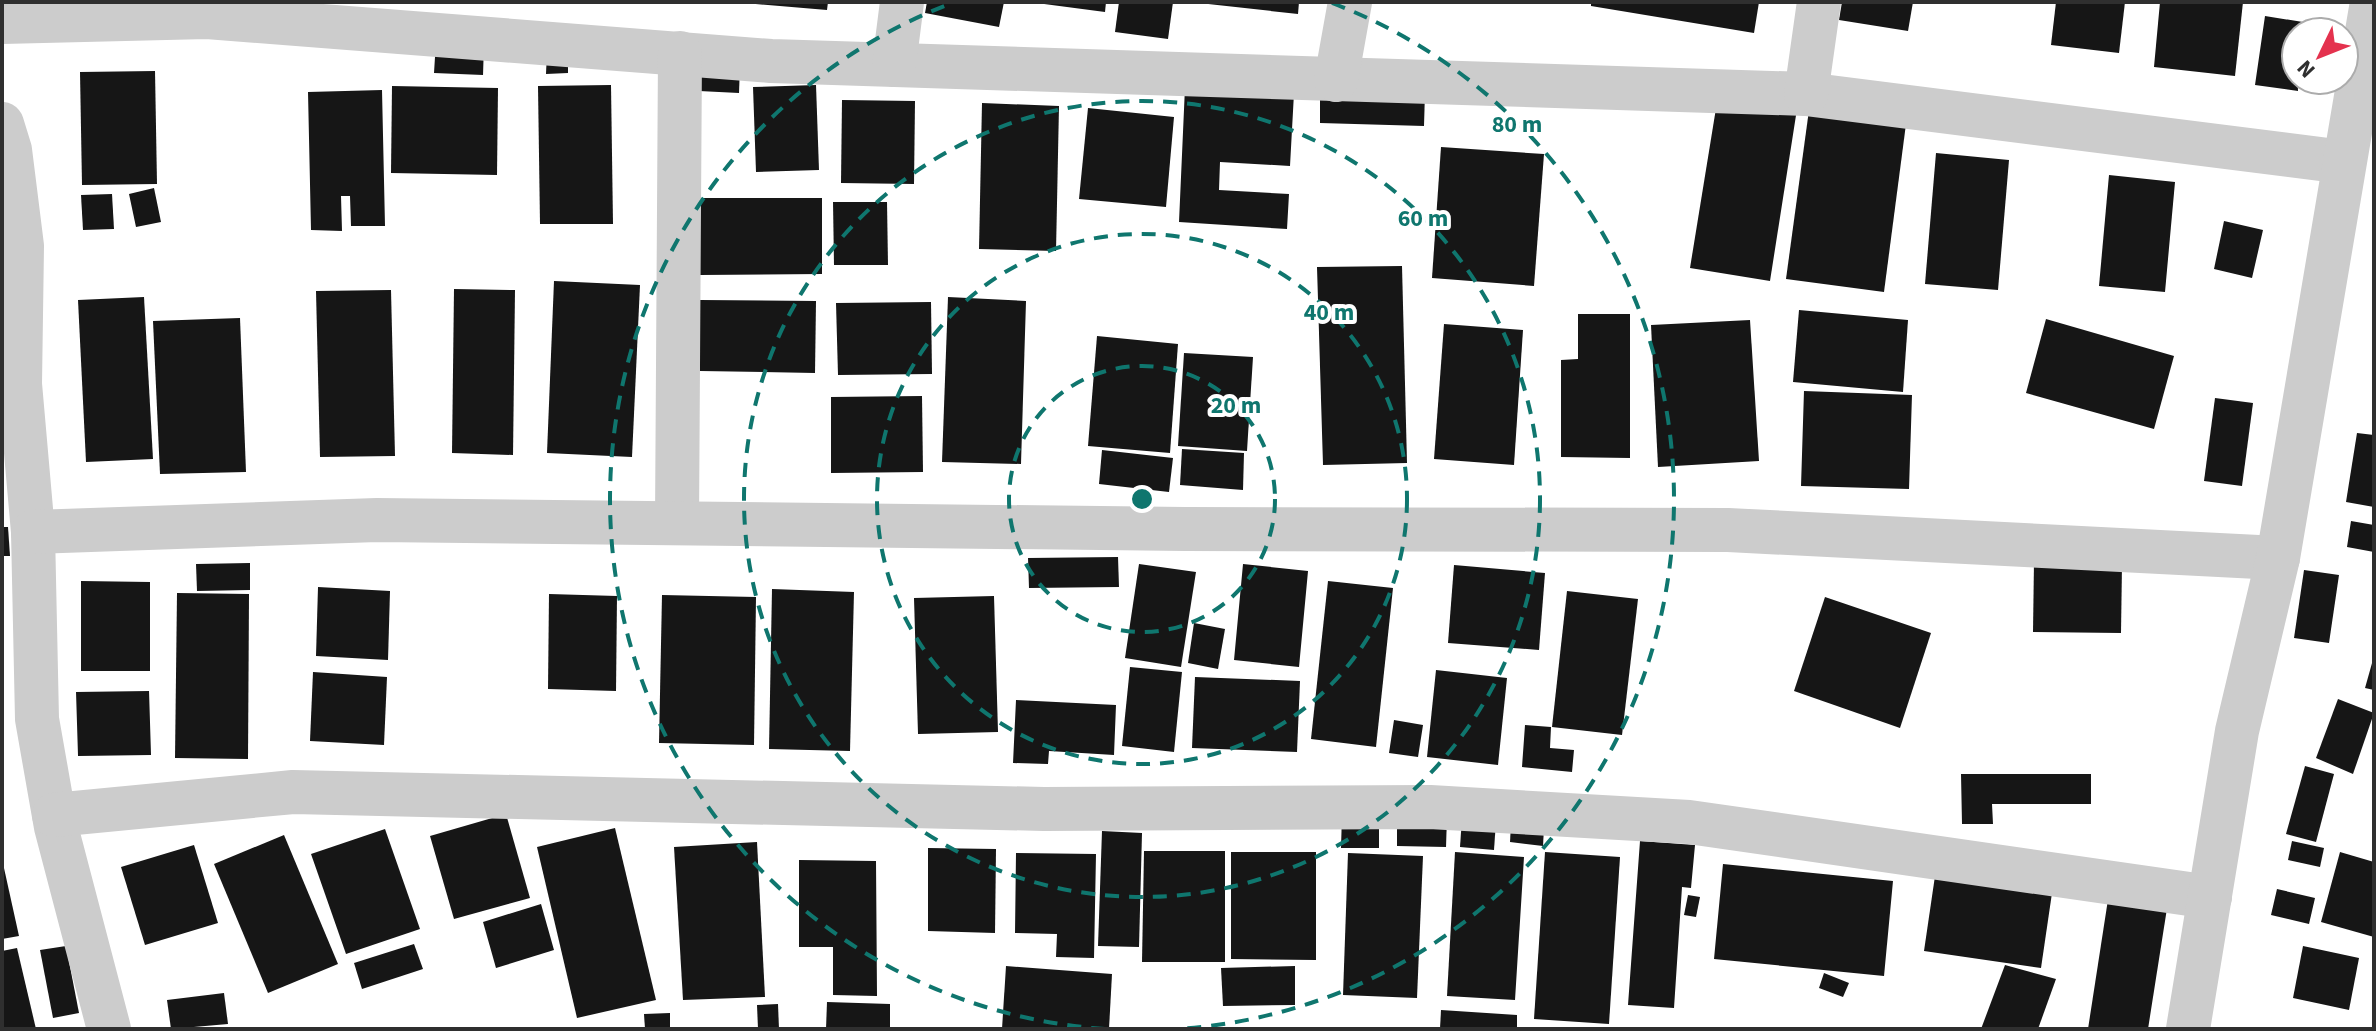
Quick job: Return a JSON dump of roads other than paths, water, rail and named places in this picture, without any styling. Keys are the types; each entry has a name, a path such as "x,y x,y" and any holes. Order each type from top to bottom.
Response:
{"street":[{"path":"894,65 902,2"},
{"path":"1336,80 1350,2"},
{"path":"1806,94 1819,2"},
{"path":"2197,1028 2210,897 2237,731 2278,558 2372,2"},
{"path":"2,22 207,17 404,17 680,53 894,65 1806,94 2344,162"},
{"path":"677,523 680,53"},
{"path":"5,142 22,246 20,384 33,532 37,719 54,815 109,1029"},
{"path":"33,532 377,520 1728,530 2278,558"},
{"path":"54,815 293,792 1044,809 1430,807 1689,822 2210,897"}]}
